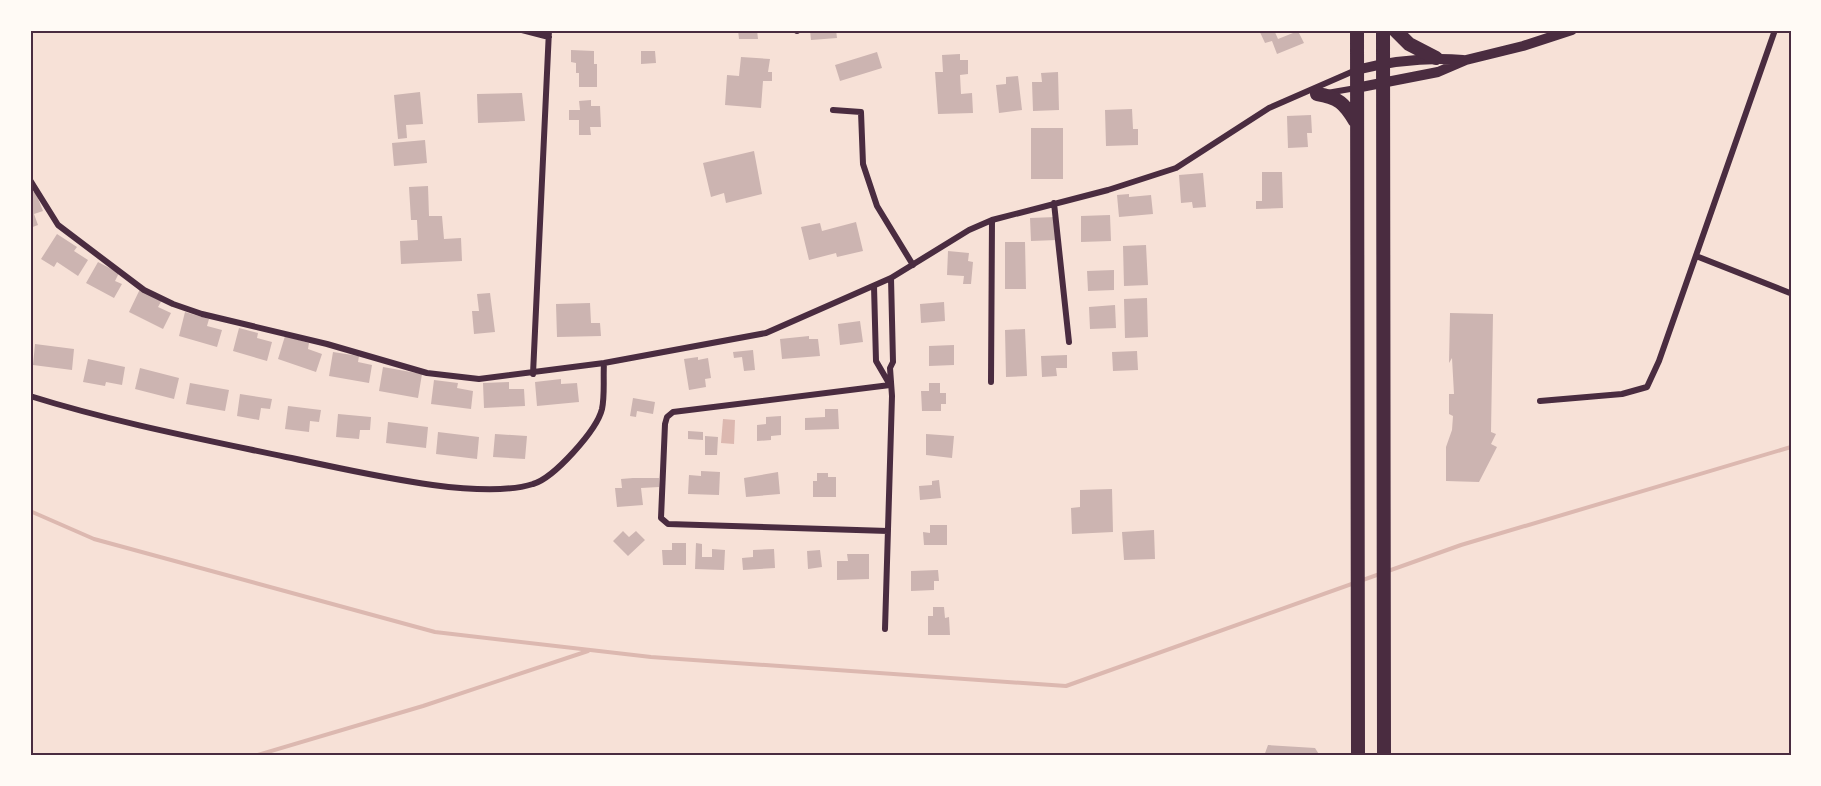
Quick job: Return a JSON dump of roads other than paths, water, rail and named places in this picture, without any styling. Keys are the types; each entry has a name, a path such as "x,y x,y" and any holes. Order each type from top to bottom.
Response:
{"highway":[{"path":"1357,30 1355,122 1358,756"},
{"path":"1383,30 1384,756"},
{"path":"1395,30 1409,44 1436,58"},
{"path":"1317,94 1332,96 1345,104 1355,122"}],"street":[{"path":"522,30 549,33 533,374"},
{"path":"1296,94 1317,94 1382,84 1438,72 1466,60 1523,46 1572,30"},
{"path":"1540,401 1622,394 1647,387 1659,361 1775,30"},
{"path":"30,180 58,225 144,290 173,304 202,314 327,344 427,373 479,379 533,374 604,363 766,333 891,278 969,230 992,220 1108,190 1176,168 1269,108 1296,94 1356,70 1382,64 1436,58 1466,60"},
{"path":"833,110 861,112 863,164 877,206 913,265"},
{"path":"1054,203 1069,342"},
{"path":"991,382 992,220"},
{"path":"1696,256 1790,293"},
{"path":"885,629 892,396 890,368 893,362 891,278"},
{"path":"874,286 876,361 890,385"},
{"path":"30,396 142,426 344,469 419,482 495,490 535,484 574,455 602,410 604,363"},
{"path":"888,531 668,524 661,518 665,424 667,417 673,412 890,385"}],"waterway":[{"path":"30,511 94,539 435,632 651,657 1066,686 1461,545 1791,447"},
{"path":"254,756 423,706 588,651"}]}
